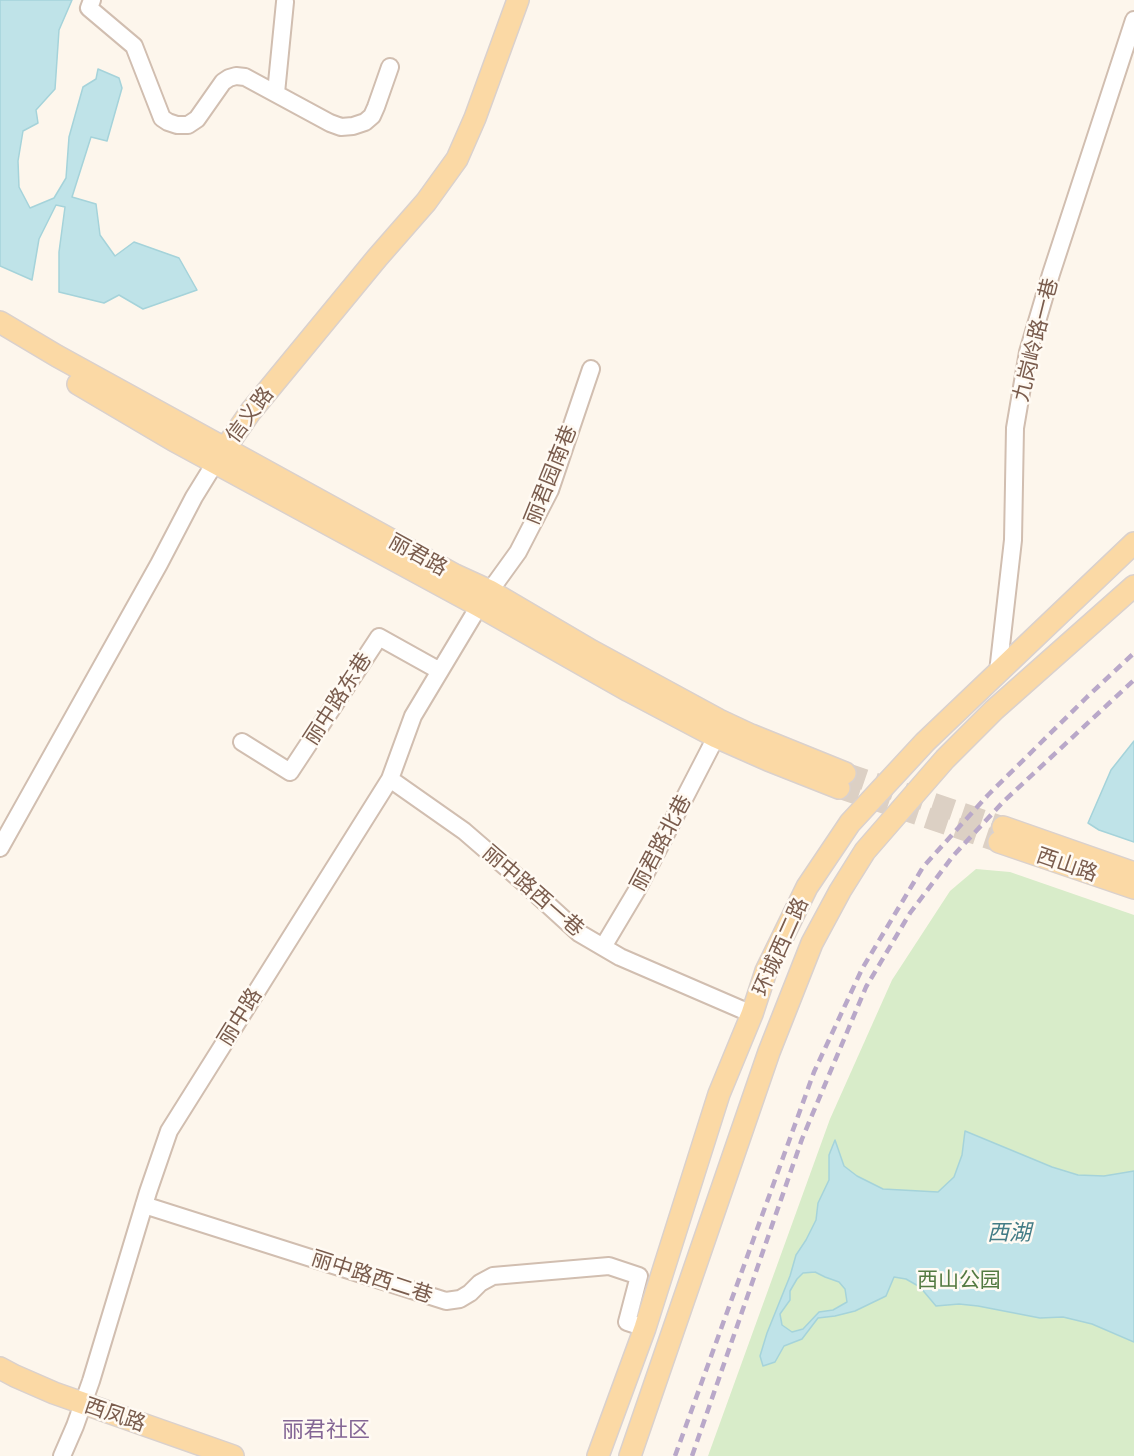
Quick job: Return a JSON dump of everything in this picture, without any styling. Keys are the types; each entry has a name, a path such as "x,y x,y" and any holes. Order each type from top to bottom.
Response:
{"main road":[{"name":"信义路","path":"220,456 251,411 376,258 426,202 457,159 475,118 518,0"},
{"name":"丽君路","path":"0,322 220,456 485,599 592,651 719,720 842,780 768,760 717,737 629,691 485,599"},
{"name":"丽君路","path":"0,338 173,440 220,456"},
{"name":"环城西二路","path":"598,1456 645,1328 719,1094 752,1014 766,971 807,887 850,823 926,742 1134,543"},
{"name":"环城西二路","path":"630,1456 769,1052 812,943 840,891 865,851 945,759 994,710 1134,586"},
{"name":"西山路","path":"1134,873 1001,834 1134,888"},
{"name":"西凤路","path":"0,1368 54,1393 233,1456"}],"street":[{"path":"92,0 89,8 134,46 161,116 168,122 188,125 197,119 223,82 231,77 245,77 330,123 341,127 352,126 365,122 372,116 390,67"},
{"path":"276,93 285,1"},
{"name":"九岗岭路一巷","path":"998,672 1013,540 1015,428 1028,352 1051,274 1134,20"},
{"name":"丽君园南巷","path":"485,599 518,552 550,490 591,369"},
{"name":"信义路","path":"0,848 194,497 220,456"},
{"name":"丽中路","path":"62,1456 83,1403 169,1131 390,779 413,716 485,599"},
{"name":"丽中路东巷","path":"242,742 290,772 379,637 440,671"},
{"name":"丽君路北巷","path":"603,947 637,890 717,737"},
{"name":"丽中路西一巷","path":"390,779 464,831 579,933 620,957 752,1014"},
{"name":"丽中路西二巷","path":"144,1205 446,1301 460,1299 493,1276 609,1266 639,1276 627,1322 645,1328"}],"green space":[{"name":"西山公园","path":"976,869 1010,872 1134,915 1134,1456 708,1456 830,1119 892,980 950,891"}],"water":[{"path":"0,0 72,0 59,30 55,89 36,110 38,123 23,131 18,161 19,187 30,208 54,198 66,178 69,137 83,87 96,79 98,69 119,78 122,88 107,141 91,137 72,197 96,204 100,235 115,256 134,242 179,258 197,290 143,309 119,295 104,303 59,292 59,252 65,207 56,205 39,239 32,280 0,266"},
{"path":"1134,741 1134,842 1099,830 1088,823 1111,770"},
{"name":"西湖","path":"965,1131 1052,1167 1078,1175 1104,1176 1134,1171 1134,1342 1092,1324 1063,1317 1040,1318 959,1304 936,1306 920,1287 906,1279 894,1277 886,1296 855,1311 818,1318 802,1339 784,1346 775,1362 763,1366 760,1356 767,1333 796,1255 816,1220 818,1203 829,1180 829,1155 835,1140 844,1166 857,1176 883,1189 938,1192 954,1177 962,1155","holes":["815,1272 839,1282 845,1289 847,1302 833,1310 819,1312 803,1329 792,1332 782,1325 780,1314 790,1300 790,1291 797,1279 803,1273"]}],"tunnel":[{"path":"845,773 1003,827"},
{"path":"839,788 999,842"}],"railway":[{"path":"675,1456 814,1072 862,969 923,867 988,795 1134,653"},
{"path":"692,1456 802,1139 866,987 910,913 953,856 1003,802 1134,680"}],"district":[{"name":"丽君社区","path":"326,1430"}]}
